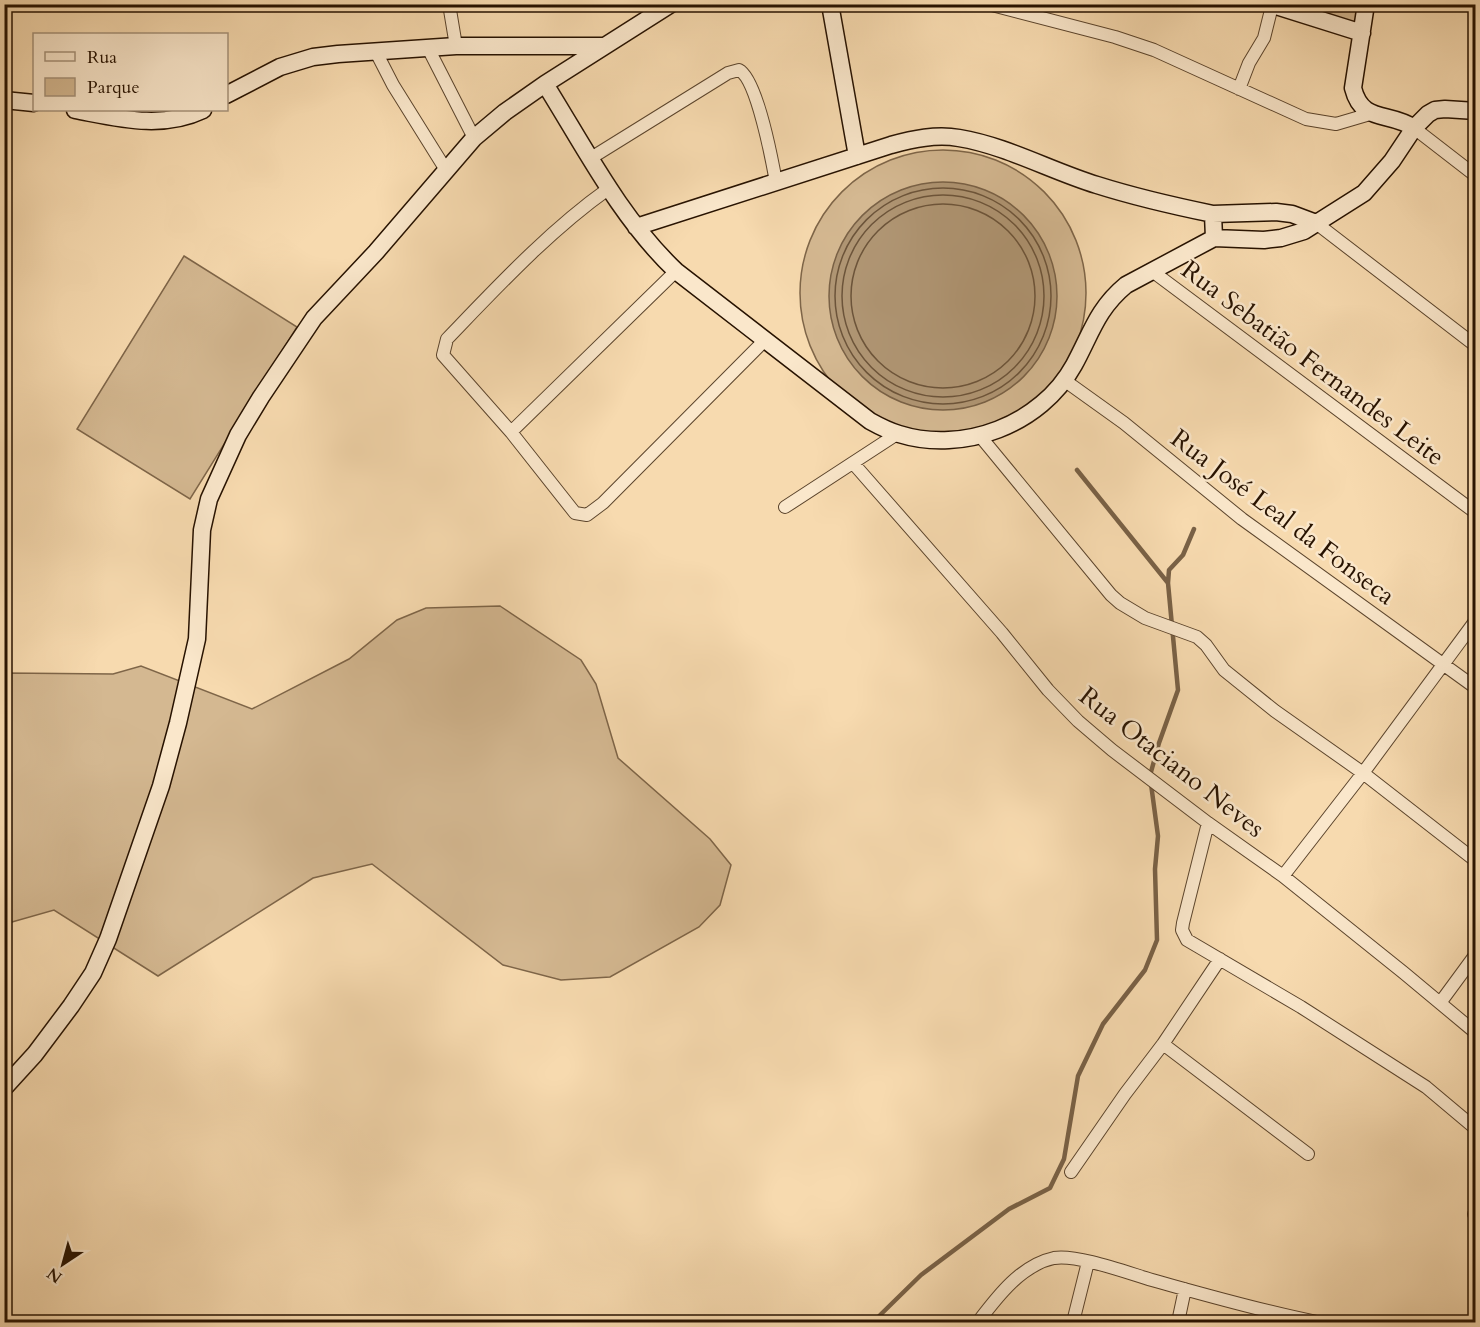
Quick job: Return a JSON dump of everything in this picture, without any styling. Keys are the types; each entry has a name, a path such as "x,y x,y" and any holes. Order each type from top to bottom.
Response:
{"street":[{"path":"449,4 456,46"},
{"path":"4,1088 35,1054 71,1006 93,973 108,939 160,786 178,723 197,639 202,530 209,499 238,435 314,318 376,252 474,138 505,112 545,84 671,4"},
{"path":"830,4 857,156"},
{"path":"988,4 1136,43 1294,115 1319,122 1344,123 1370,114 1399,120 1414,128 1476,176"},
{"path":"1366,4 1353,88 1359,103 1370,114"},
{"path":"1239,89 1249,63 1264,38 1271,5 1362,33"},
{"path":"228,94 280,67 313,57 375,50 456,46 604,46"},
{"path":"428,48 474,138"},
{"path":"375,50 393,85 446,170"},
{"path":"591,158 728,73 740,70 748,77 766,136 776,182"},
{"path":"545,84 608,189 636,227 676,271 870,421 897,434 947,441 980,436 1023,418 1047,400 1074,366 1100,311 1113,295 1126,285 1214,238 1264,240 1297,234 1357,198 1372,185 1401,151 1414,128 1428,114 1435,110 1445,109 1476,111"},
{"path":"4,100 33,102"},
{"path":"81,111 160,122 201,111"},
{"path":"636,227 917,138 958,137 989,145 1121,192 1213,214 1276,212 1292,214 1316,223 1476,346"},
{"path":"608,189 573,215 538,247 445,343 443,354 511,432 575,513 587,515 594,511 707,401 766,339"},
{"path":"1213,214 1214,238"},
{"path":"511,432 676,271"},
{"name":"Rua Sebatião Fernandes Leite","path":"1152,271 1476,513"},
{"name":"Rua José Leal da Fonseca","path":"1064,380 1124,423 1242,519 1476,688"},
{"path":"785,507 897,434"},
{"path":"980,436 1120,603 1145,618 1197,637 1206,645 1224,670 1275,711 1363,772 1476,861"},
{"name":"Rua Otaciano Neves","path":"852,463 1064,707 1112,750 1282,876 1476,1033"},
{"path":"1282,876 1476,620"},
{"path":"1208,823 1182,930 1187,940 1301,1007 1426,1087 1476,1129"},
{"path":"1440,1003 1476,954"},
{"path":"1071,1172 1163,1044 1220,959"},
{"path":"1163,1044 1308,1154"},
{"path":"978,1323 995,1299 1011,1284 1039,1263 1055,1258 1088,1262 1295,1320 1317,1323"},
{"path":"1073,1323 1088,1262"},
{"path":"1178,1323 1185,1289"}],"green space":[{"path":"1270,5 1366,5 1362,33"},
{"path":"943,150 971,153 998,161 1022,174 1044,192 1062,214 1075,238 1083,265 1086,293 1083,321 1075,348 1062,372 1044,394 1022,412 998,425 971,433 943,436 915,433 888,425 864,412 842,394 824,372 811,348 803,321 800,293 803,265 811,238 824,214 842,192 864,174 888,161 915,153"},
{"path":"184,256 297,327 190,499 77,429"},
{"path":"500,606 581,660 596,684 618,758 710,839 731,865 720,905 699,927 610,977 561,980 503,965 372,864 313,878 158,976 54,910 5,924 5,673 113,674 141,666 252,709 349,659 397,620 426,608"}],"water":[{"path":"932,182 954,182 987,190 1007,201 1024,215 1038,232 1049,252 1057,285 1053,329 1049,340 1038,360 1024,377 1007,391 976,406 954,410 932,410 910,406 889,397 870,384 855,369 842,350 833,329 829,307 829,285 833,263 842,242 855,223 870,208 889,195 910,186"}],"waterway":[{"path":"1077,470 1168,583 1178,690 1151,772"},
{"path":"1168,583 1169,570 1183,555 1194,529"},
{"path":"873,1322 921,1275 1009,1209 1050,1188 1064,1159 1078,1076 1103,1024 1145,970 1157,940 1155,869 1158,836 1151,784"}]}
